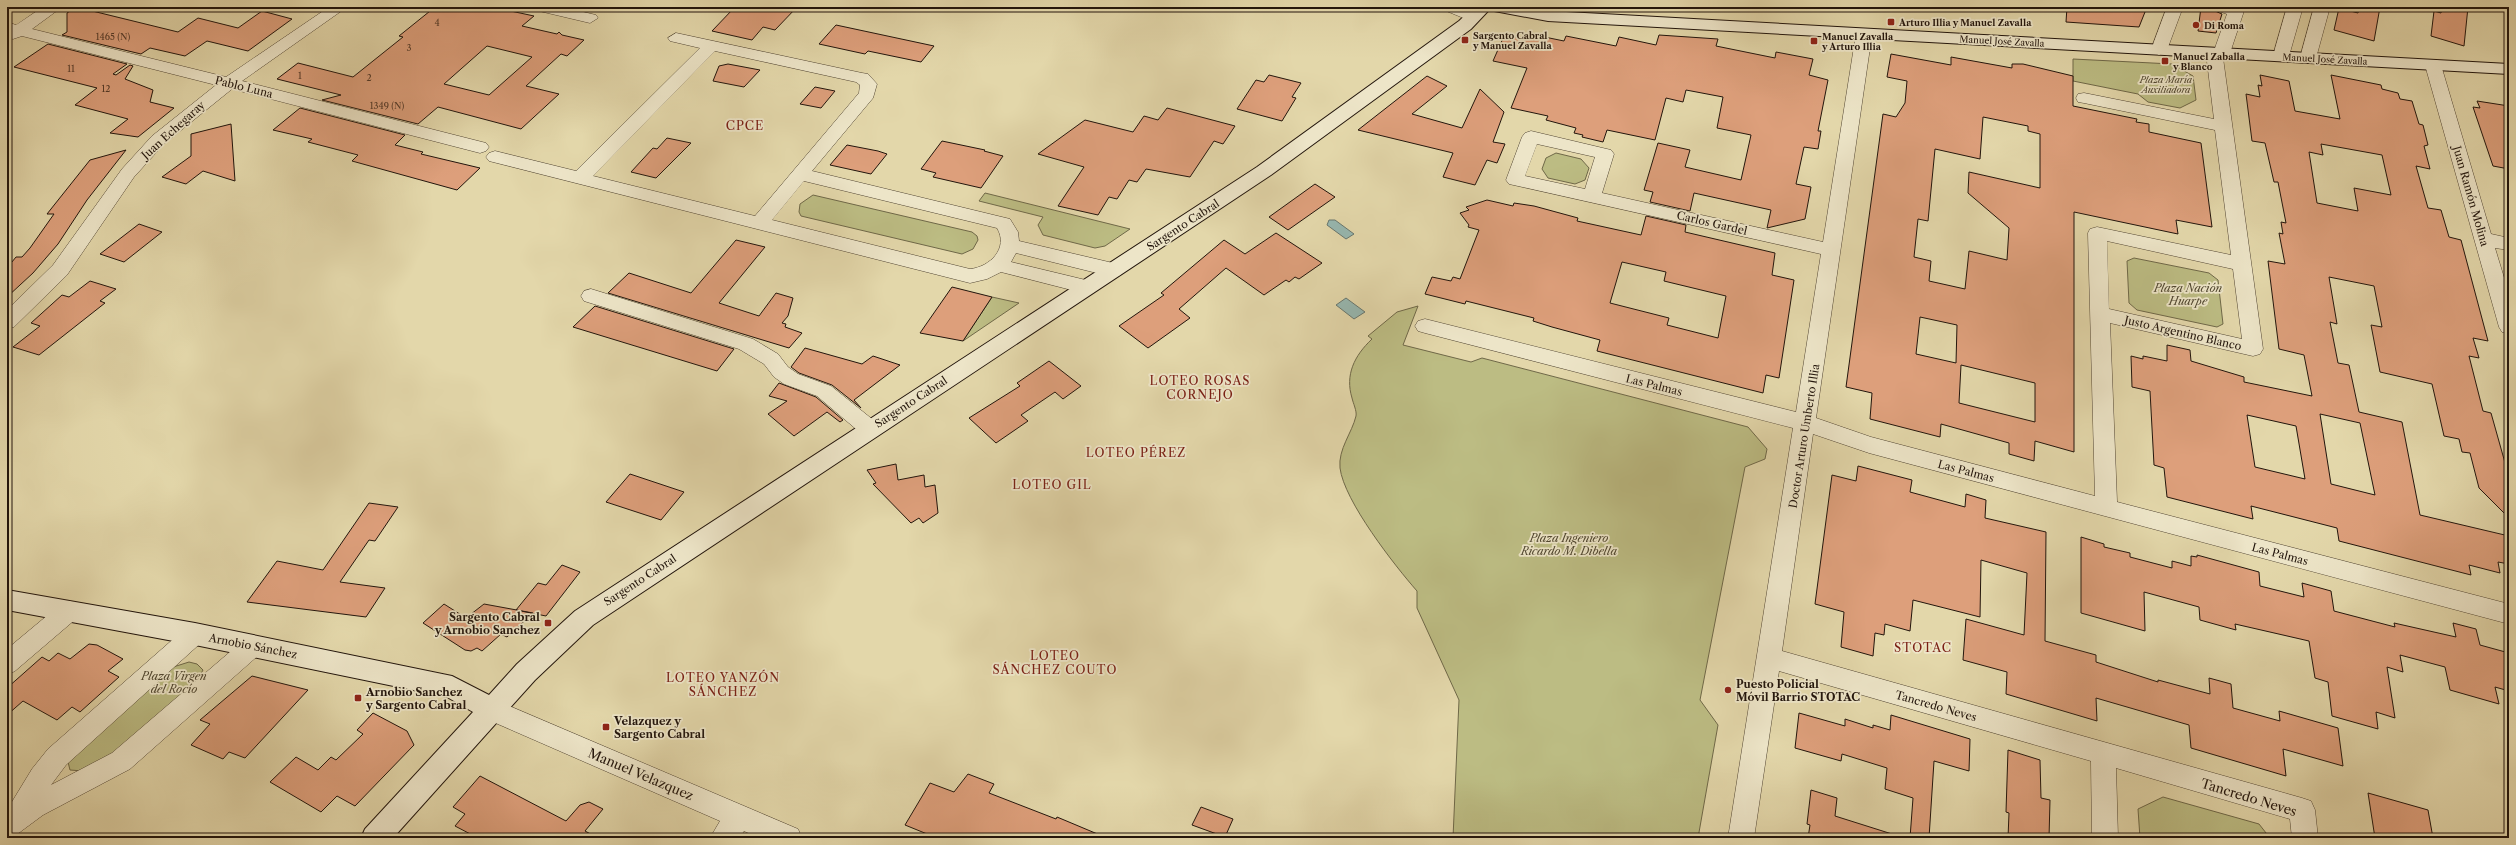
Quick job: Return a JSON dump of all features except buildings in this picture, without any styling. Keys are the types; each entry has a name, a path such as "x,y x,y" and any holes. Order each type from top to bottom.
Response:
{"street":[{"path":"11,31 54,7"},
{"name":"Juan Echegaray","path":"7,322 60,270 115,190 142,157 176,124 229,83 339,7"},
{"path":"541,7 590,18"},
{"path":"1450,7 1478,12"},
{"name":"Manuel José Zavalla","path":"1495,7 1548,16 2509,69"},
{"path":"2159,50 2175,7"},
{"path":"2218,53 2236,11 2221,7"},
{"path":"2281,56 2295,7"},
{"path":"2307,7 2305,14 2316,28"},
{"path":"2308,58 2322,7"},
{"name":"Sargento Cabral","path":"375,838 526,672 584,618 1264,171 1478,12"},
{"name":"Pablo Luna","path":"11,31 229,83 580,178 970,276 984,274 998,265"},
{"name":"Doctor Arturo Umberto Illia","path":"1741,838 1806,423 1864,34"},
{"path":"676,38 862,78 869,84 867,94 759,223"},
{"path":"580,178 711,46"},
{"name":"Justo Argentino Blanco","path":"2100,314 2253,349 2224,126 2218,53"},
{"name":"Juan Ramón Molina","path":"2433,65 2509,327"},
{"path":"2084,98 2224,126"},
{"name":"Carlos Gardel","path":"1592,197 1605,154 1531,137 1515,180 1832,250"},
{"path":"799,174 1003,223 1011,235 1010,245 998,265 1087,287"},
{"path":"2106,508 2098,233 2241,264"},
{"path":"2483,239 2509,244"},
{"path":"1010,245 1113,270"},
{"path":"591,296 746,344 771,359 781,372 792,379 824,391 870,429"},
{"name":"Las Palmas","path":"1425,326 1806,423 1869,445 2509,614"},
{"name":"Arnobio Sánchez","path":"7,600 195,634 452,687 493,710"},
{"path":"7,664 69,611"},
{"path":"13,821 47,768 57,757 195,634"},
{"path":"13,821 121,761 253,646"},
{"name":"Tancredo Neves","path":"1770,658 2302,810 2305,838"},
{"name":"Manuel Velazquez","path":"493,710 789,838"},
{"path":"2103,754 2105,838"},
{"path":"47,768 46,776 50,781 63,786 75,786"},
{"path":"723,838 739,816"}],"green space":[{"name":"Plaza María Auxiliadora","path":"2073,59 2172,64 2193,76 2196,100 2180,108 2148,102 2138,94 2073,81"},
{"path":"1556,153 1581,159 1589,168 1585,180 1575,184 1548,178 1542,169 1546,158"},
{"path":"985,193 1130,229 1105,246 1095,248 1043,235 1038,225 1043,217 979,201"},
{"path":"813,195 972,232 977,236 978,240 973,249 962,254 801,216 799,212 800,204"},
{"name":"Plaza Nación Huarpe","path":"2134,258 2209,273 2218,280 2223,324 2217,327 2137,310 2129,303 2127,261"},
{"path":"992,297 1019,303 963,341"},
{"name":"Plaza Ingeniero Ricardo M. Dibella","path":"1418,306 1403,345 1471,362 1482,358 1748,427 1767,449 1765,459 1745,467 1700,700 1718,725 1698,838 1453,838 1459,700 1417,608 1417,591 1384,550 1360,515 1344,482 1340,468 1341,454 1356,416 1350,390 1350,381 1356,359 1360,352 1372,339 1368,336 1397,312"},
{"name":"Plaza Virgen del Rocío","path":"189,662 197,664 203,670 197,681 102,763 83,771 70,770 68,762 170,668"},
{"path":"2163,797 2259,824 2270,838 2140,838 2138,809"}],"water":[{"path":"1329,220 1335,220 1354,234 1346,239 1327,225"},
{"path":"1346,298 1365,312 1354,319 1336,305"}],"place":[{"name":"Arturo Illia y Manuel Zavalla","path":"1891,22"},
{"name":"Di Roma","path":"2196,25"},
{"name":"Sargento Cabral y Manuel Zavalla","path":"1465,40"},
{"name":"Manuel Zavalla y Arturo Illia","path":"1814,41"},
{"name":"Manuel Zaballa y Blanco","path":"2165,61"},
{"name":"Sargento Cabral y Arnobio Sanchez","path":"548,623"},
{"name":"Puesto Policial Móvil Barrio STOTAC","path":"1728,690"},
{"name":"Arnobio Sanchez y Sargento Cabral","path":"358,698"},
{"name":"Velazquez y Sargento Cabral","path":"606,727"}],"district":[{"name":"CPCE","path":"745,125"},
{"name":"LOTEO ROSAS CORNEJO","path":"1200,387"},
{"name":"LOTEO PÉREZ","path":"1136,452"},
{"name":"LOTEO GIL","path":"1052,484"},
{"name":"STOTAC","path":"1923,647"},
{"name":"LOTEO SÁNCHEZ COUTO","path":"1055,662"},
{"name":"LOTEO YANZÓN SÁNCHEZ","path":"723,684"}]}
